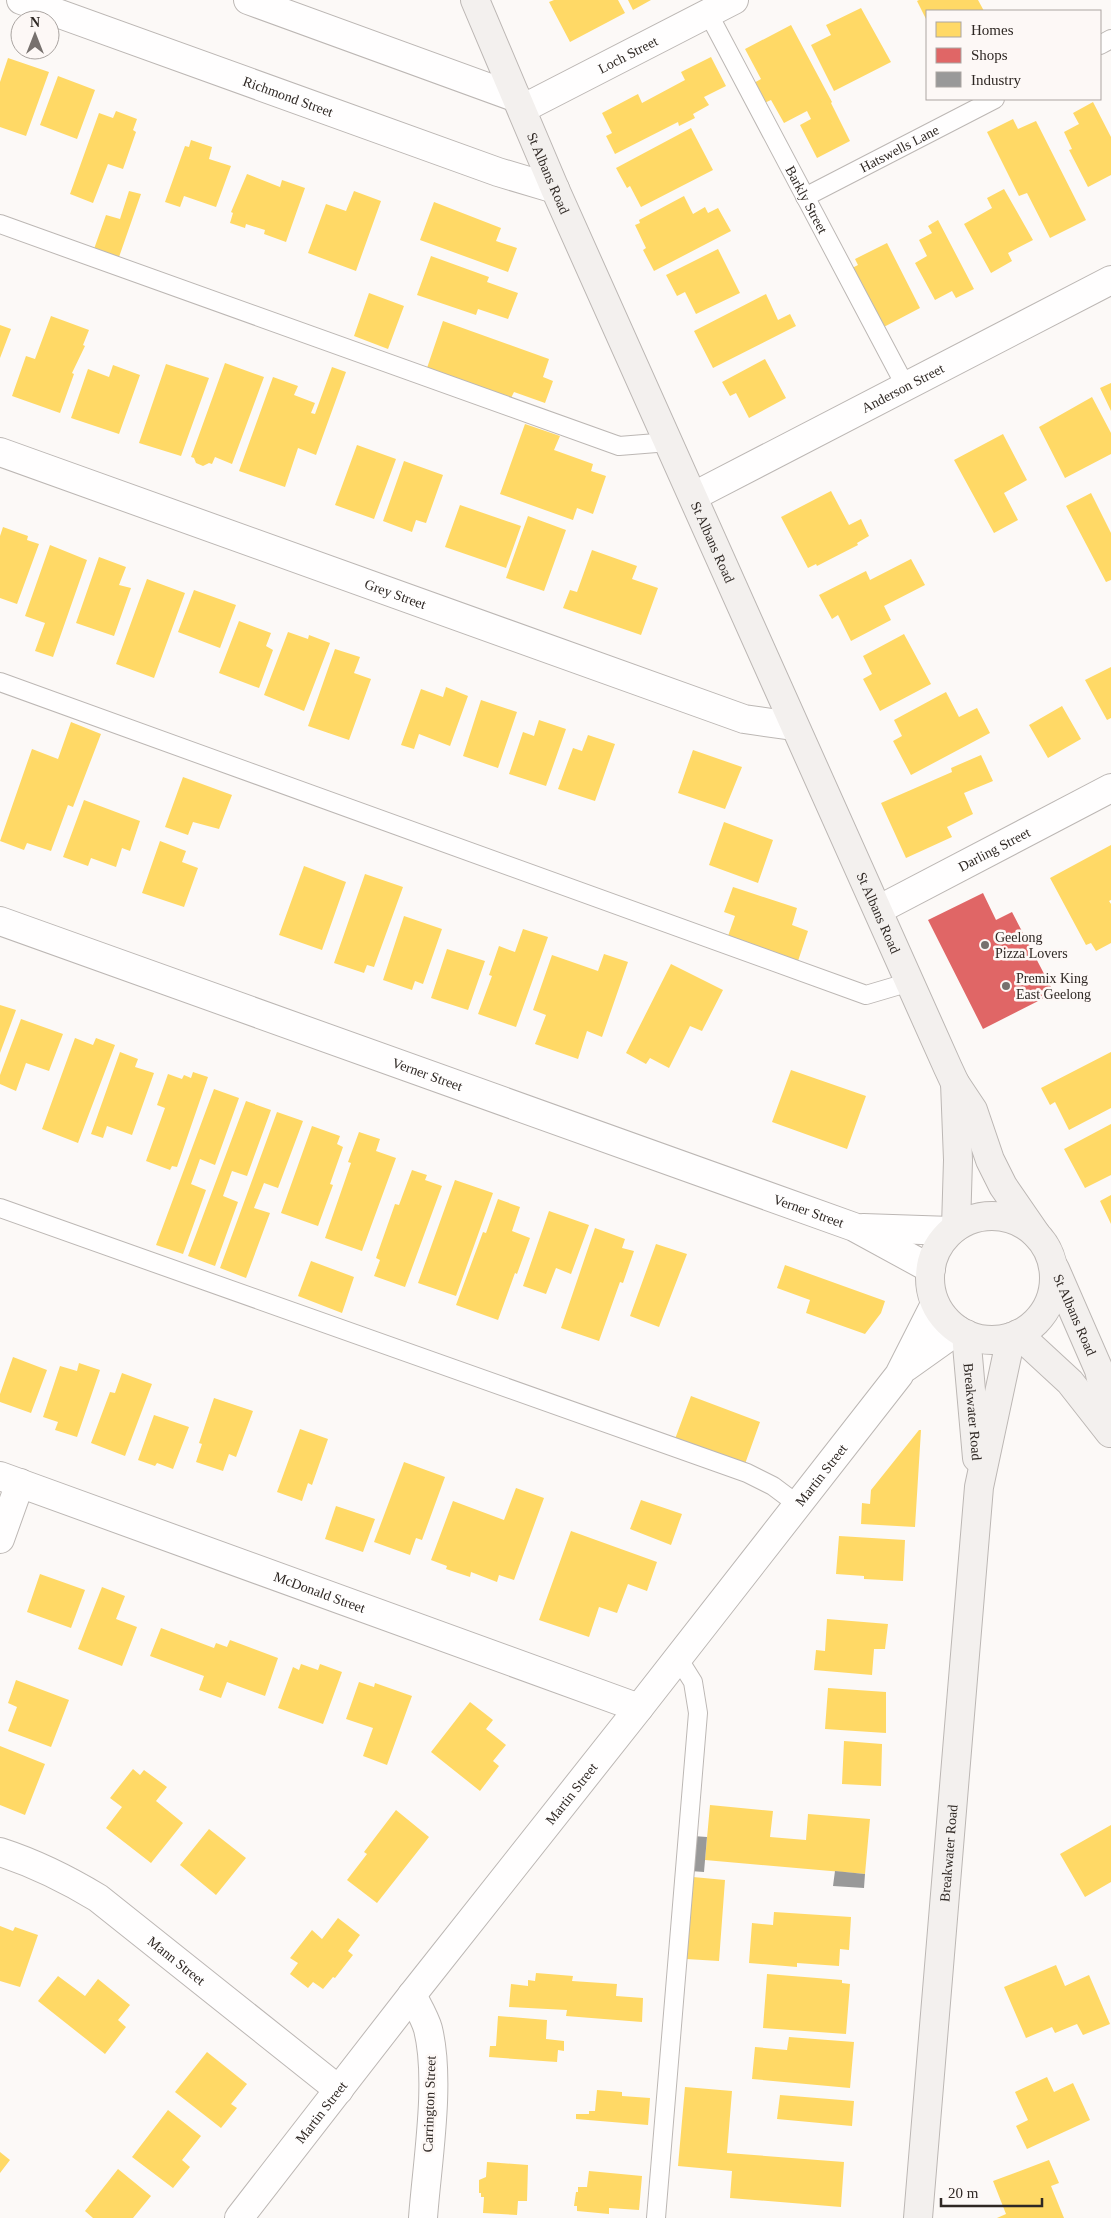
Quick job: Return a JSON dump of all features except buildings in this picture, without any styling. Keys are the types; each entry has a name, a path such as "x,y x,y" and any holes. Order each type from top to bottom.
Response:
{"street":[{"name":"Richmond Street","path":"21,0 498,172 555,190"},
{"path":"248,0 520,103"},
{"name":"St Albans Road","path":"474,0 520,103 555,190 694,496 793,726 955,1083 973,1110 990,1160 1003,1186 1036,1234"},
{"name":"Loch Street","path":"520,103 722,5"},
{"name":"Anderson Street","path":"694,496 1111,280"},
{"name":"Grey Street","path":"0,452 744,719 793,726"},
{"name":"Darling Street","path":"878,910 1111,788"},
{"name":"Verner Street","path":"0,921 854,1227 930,1269"},
{"name":"St Albans Road","path":"954,1229 958,1160 955,1083"},
{"path":"989,1216 1014,1221 1036,1234 1046,1248 1053,1263 1054,1280 1051,1297 1044,1312 1033,1325 1014,1336 996,1340 980,1339 962,1332 945,1319 935,1304 930,1281 930,1269 934,1255 942,1242 954,1229 972,1220 989,1216"},
{"name":"Verner Street","path":"854,1227 954,1229"},
{"name":"St Albans Road","path":"1053,1263 1099,1370 1111,1424"},
{"name":"Martin Street","path":"239,2218 412,1994 639,1708 903,1370 935,1304"},
{"name":"Martin Street","path":"903,1370 962,1332"},
{"name":"Breakwater Road","path":"962,1332 979,1487"},
{"path":"1014,1336 1070,1382 1111,1434"},
{"name":"Breakwater Road","path":"918,2218 979,1487 1014,1336"},
{"path":"0,1539 10,1480"},
{"name":"McDonald Street","path":"10,1480 639,1708"},
{"name":"Mann Street","path":"0,1852 36,1863 68,1879 98,1898 339,2090"},
{"name":"Carrington Street","path":"412,1994 428,2028 433,2060 432,2104 423,2218"}],"lane":[{"name":"Barkly Street","path":"722,5 805,197 906,387"},
{"name":"Hatswells Lane","path":"805,197 993,100"},
{"path":"0,224 619,446 669,442"},
{"path":"0,682 866,995 910,982"},
{"path":"0,1208 747,1473 773,1486 797,1504"},
{"path":"656,2218 698,1713 693,1682 678,1658"}],"place":[{"name":"Geelong Pizza Lovers","path":"985,945"},
{"name":"Premix King East Geelong","path":"1006,986"}]}
